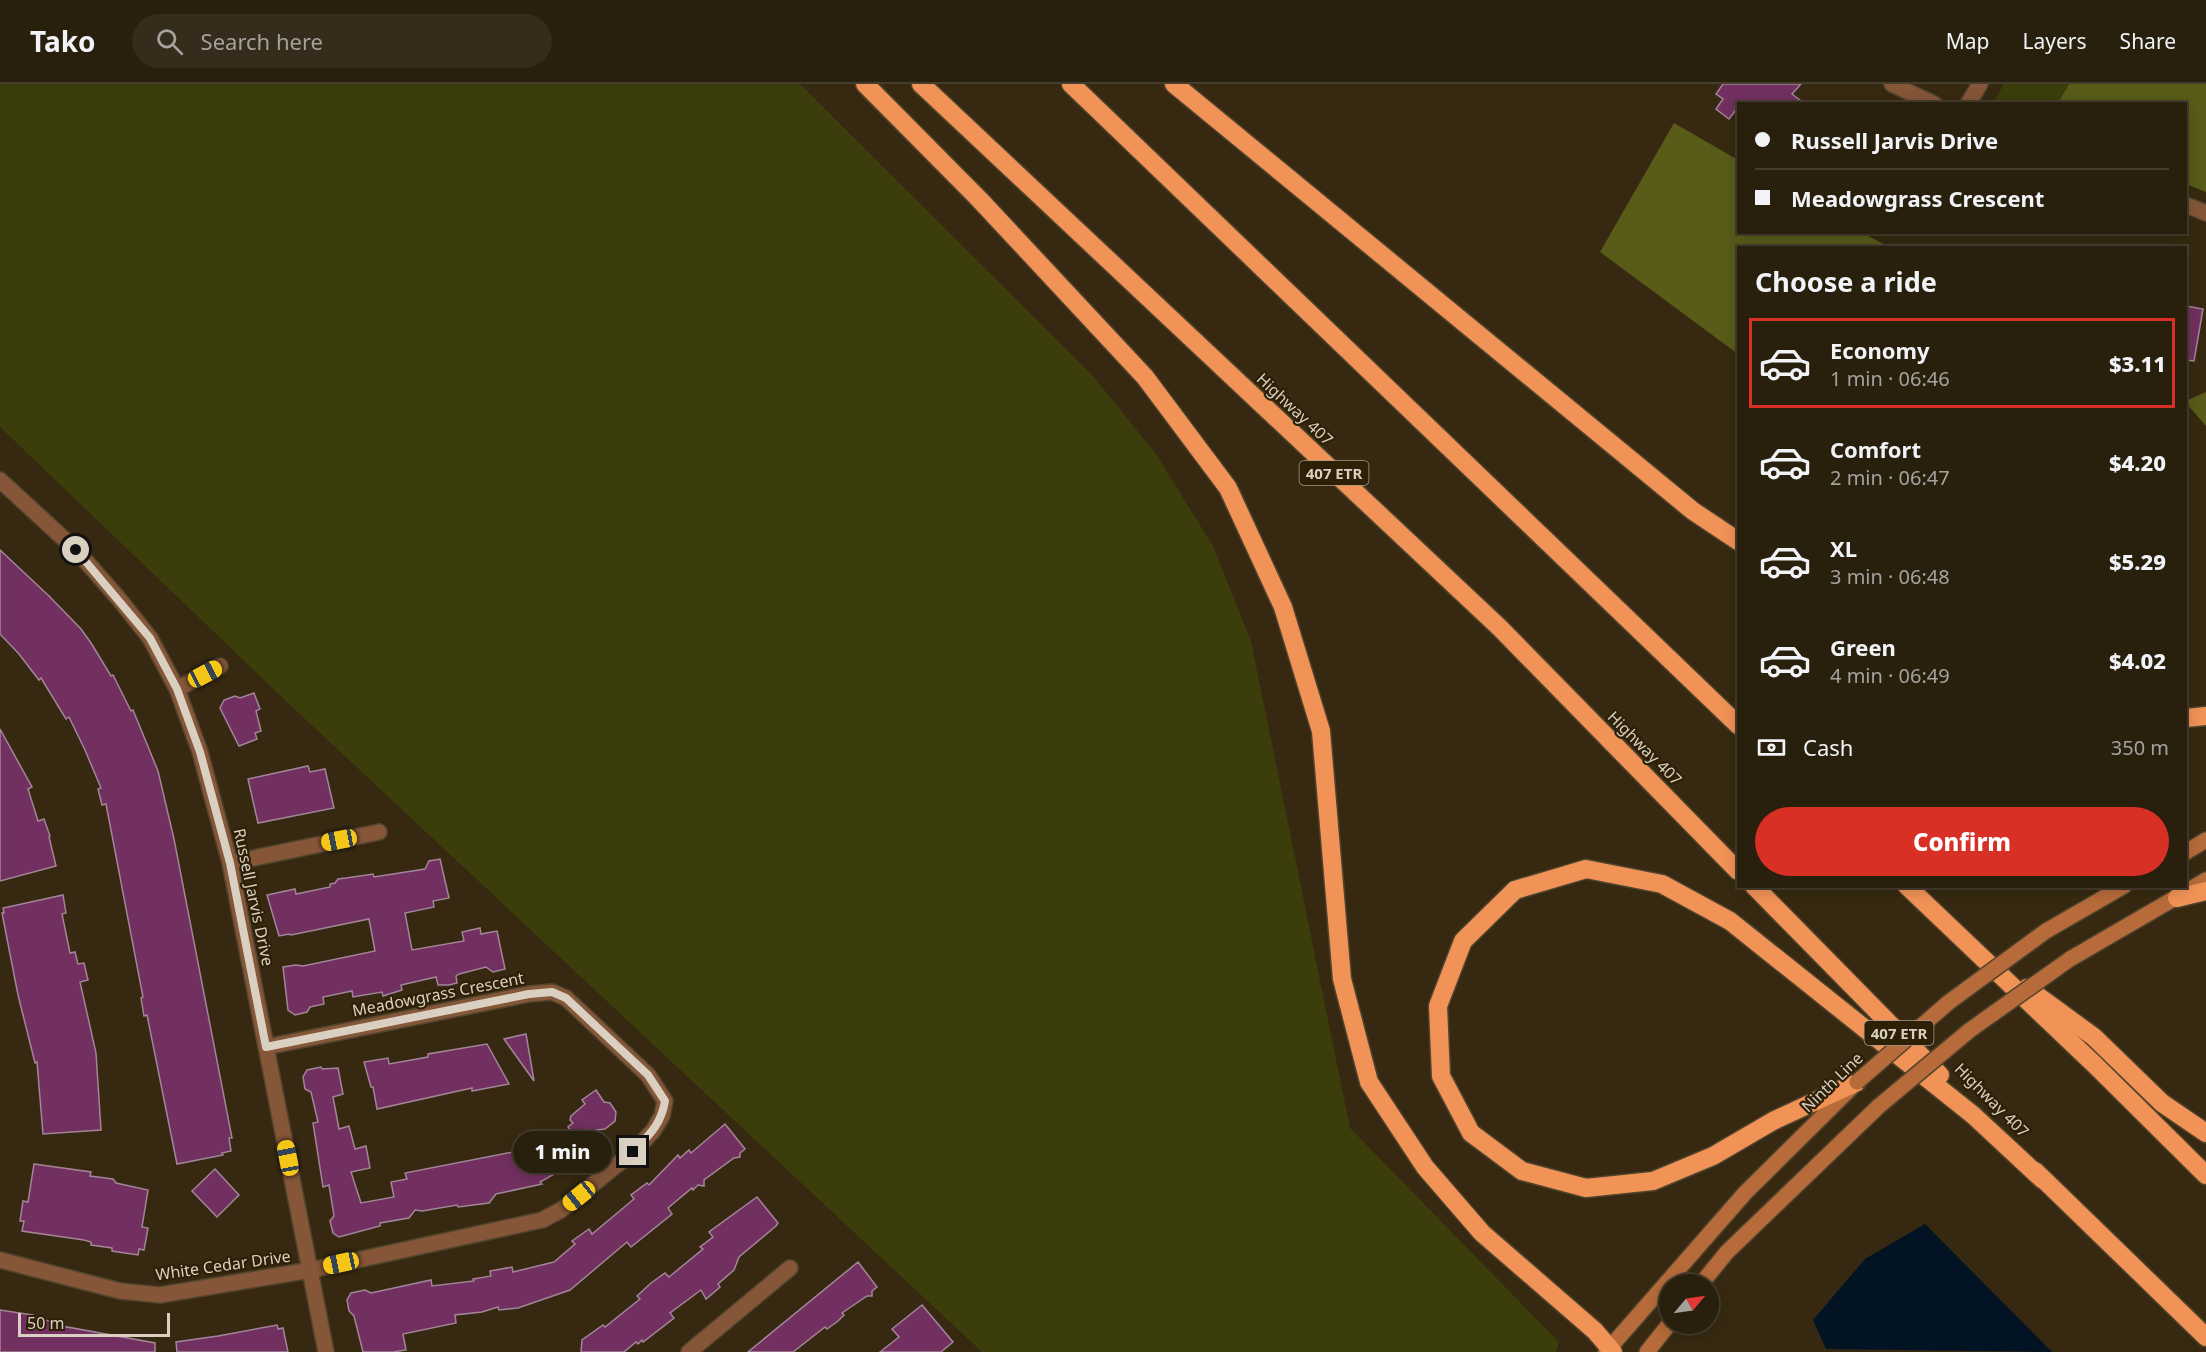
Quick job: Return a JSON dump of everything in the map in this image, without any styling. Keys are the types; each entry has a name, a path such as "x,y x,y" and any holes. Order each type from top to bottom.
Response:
{"highway":[{"path":"865,84 979,199 1145,377 1228,488 1283,607 1321,731 1342,979 1369,1082 1425,1167 1482,1233 1595,1331 1610,1351"},
{"name":"Highway 407","path":"921,84 1500,628 1737,870"},
{"path":"1071,84 1737,724"},
{"path":"1174,84 1693,511 1737,541"},
{"path":"2187,718 2206,716"},
{"path":"1857,1082 1773,1121 1713,1156 1651,1182 1586,1188 1522,1171 1471,1132 1441,1076 1438,1006 1463,941 1515,890 1586,869 1662,884 1730,921 1973,1115 2043,1180"},
{"name":"Highway 407","path":"1756,888 2043,1180 2206,1337"},
{"path":"1909,888 2096,1066 2206,1175"},
{"path":"2176,898 2206,891"},
{"path":"1965,942 2094,1037 2162,1103 2206,1134"}],"main road":[{"path":"2187,851 2206,840"},
{"path":"1709,1274 1727,1252 1879,1106 1970,1030 2070,959 2206,880"},
{"name":"Ninth Line","path":"1610,1351 1745,1192 1857,1082 1949,1002 2046,931 2121,888"},
{"path":"1647,1352 1661,1334"}],"street":[{"path":"1892,84 1930,102"},
{"path":"1969,102 1980,84"},
{"path":"2187,205 2206,213"},
{"name":"Russell Jarvis Drive","path":"0,480 76,550 119,599 150,638 177,689 200,752 230,863 326,1352"},
{"path":"177,689 220,666"},
{"path":"230,863 379,832"},
{"name":"Meadowgrass Crescent","path":"266,1047 529,994 552,992 566,998 648,1075 665,1101 662,1116 653,1131 633,1152 561,1210 542,1220 311,1270"},
{"name":"White Cedar Drive","path":"0,1260 120,1292 160,1295 311,1270"},
{"path":"689,1352 790,1268"}],"shaded area":[{"path":"0,84 800,84 1094,377 1156,454 1213,546 1251,641 1350,1128 1559,1342 1556,1352 982,1352 288,703 0,427"},
{"path":"2004,84 2069,84 2059,102 1994,102"}],"green space":[{"path":"2069,84 2206,84 2206,192 2187,184 2187,102 2059,102"},
{"path":"1674,123 1737,159 1737,234 1865,234 1887,246 1737,246 1737,353 1600,252"},
{"path":"2206,392 2206,426 2187,404 2187,401"}],"water":[{"path":"1925,1224 2052,1352 1826,1349 1813,1320 1865,1259"}],"building":[{"path":"1723,84 1801,84 1792,94 1802,102 1737,102 1737,108 1729,119 1716,109 1723,99 1716,94"},
{"path":"2187,306 2203,309 2194,361 2187,360"},
{"path":"0,550 81,629 111,676 113,675 131,711 133,710 158,771 174,839 232,1138 229,1138 231,1151 222,1153 223,1155 177,1164 147,1015 144,1016 141,998 143,997 106,804 102,805 98,789 101,788 69,717 66,719 41,678 39,680 0,634"},
{"path":"254,693 260,709 256,711 261,731 255,733 257,739 239,746 220,708 224,700"},
{"path":"0,729 32,787 28,789 38,821 44,819 56,866 0,881"},
{"path":"308,766 310,772 325,769 334,808 258,823 248,779"},
{"path":"440,859 449,898 433,901 434,907 405,913 412,950 464,941 462,932 480,928 481,934 497,931 505,969 493,972 486,967 459,974 456,976 457,983 449,985 438,985 436,977 401,985 402,990 383,996 382,992 353,997 352,991 323,997 324,1004 310,1007 307,1012 295,1015 288,1010 283,967 303,966 375,951 369,919 279,936 267,895 295,889 296,894 330,887 330,884 335,883 338,879 373,874 374,877 425,869 429,861"},
{"path":"63,895 66,913 62,914 70,953 75,952 78,964 84,963 88,980 80,982 96,1053 101,1130 43,1134 37,1062 35,1063 18,995 2,913 4,913 3,908"},
{"path":"526,1034 534,1081 504,1039"},
{"path":"487,1044 509,1084 472,1091 472,1088 377,1109 373,1087 371,1087 364,1062 388,1058 389,1064 428,1057 428,1054"},
{"path":"321,1067 322,1069 338,1068 343,1094 333,1097 339,1129 349,1126 355,1149 366,1146 370,1168 351,1172 361,1203 394,1197 391,1182 407,1179 405,1173 523,1150 521,1145 538,1135 558,1172 540,1182 542,1184 496,1194 489,1203 415,1210 409,1218 380,1223 380,1226 339,1237 333,1233 330,1221 334,1216 329,1185 323,1187 313,1123 318,1122 311,1092 305,1089 303,1077 307,1070"},
{"path":"596,1090 604,1102 610,1103 616,1112 615,1121 605,1129 596,1130 579,1143 568,1127 573,1123 570,1120 571,1116 585,1104 582,1100"},
{"path":"725,1124 745,1149 740,1153 740,1157 734,1158 704,1180 704,1186 698,1185 693,1190 692,1188 668,1208 672,1214 631,1247 627,1242 570,1290 518,1308 499,1310 498,1307 482,1312 455,1315 456,1323 403,1334 406,1350 363,1352 354,1316 349,1311 347,1300 351,1293 365,1290 371,1293 431,1280 432,1286 474,1281 473,1279 491,1276 490,1271 512,1267 513,1272 554,1262 575,1244 572,1241 589,1229 592,1234 634,1199 631,1195 647,1183 649,1185 678,1155 680,1158 689,1150 691,1153"},
{"path":"34,1164 91,1172 90,1176 113,1179 116,1183 148,1190 142,1227 148,1228 144,1250 139,1249 138,1255 112,1251 112,1248 91,1245 91,1242 84,1240 22,1231 24,1221 20,1221 23,1201 28,1202"},
{"path":"215,1169 239,1195 217,1217 192,1191"},
{"path":"757,1197 778,1223 739,1257 734,1270 718,1284 720,1287 706,1299 701,1290 670,1313 674,1318 643,1342 642,1340 638,1344 636,1342 624,1352 581,1352 582,1340 603,1325 605,1327 640,1299 637,1296 651,1283 665,1273 669,1277 703,1249 700,1247 713,1237 709,1232"},
{"path":"858,1262 877,1287 872,1291 872,1296 867,1296 842,1313 844,1315 838,1321 827,1329 825,1327 793,1352 748,1352"},
{"path":"922,1305 953,1342 941,1352 880,1352 899,1337 892,1329"},
{"path":"0,1310 33,1315 32,1317 62,1324 62,1326 155,1343 155,1352 0,1352"},
{"path":"277,1325 278,1329 283,1328 288,1352 177,1352 176,1342"}],"route":[{"path":"76,550 150,638 177,689 200,752 230,863 266,1047 529,994 552,992 566,998 648,1075 665,1101 662,1116 653,1131 633,1152"}]}
